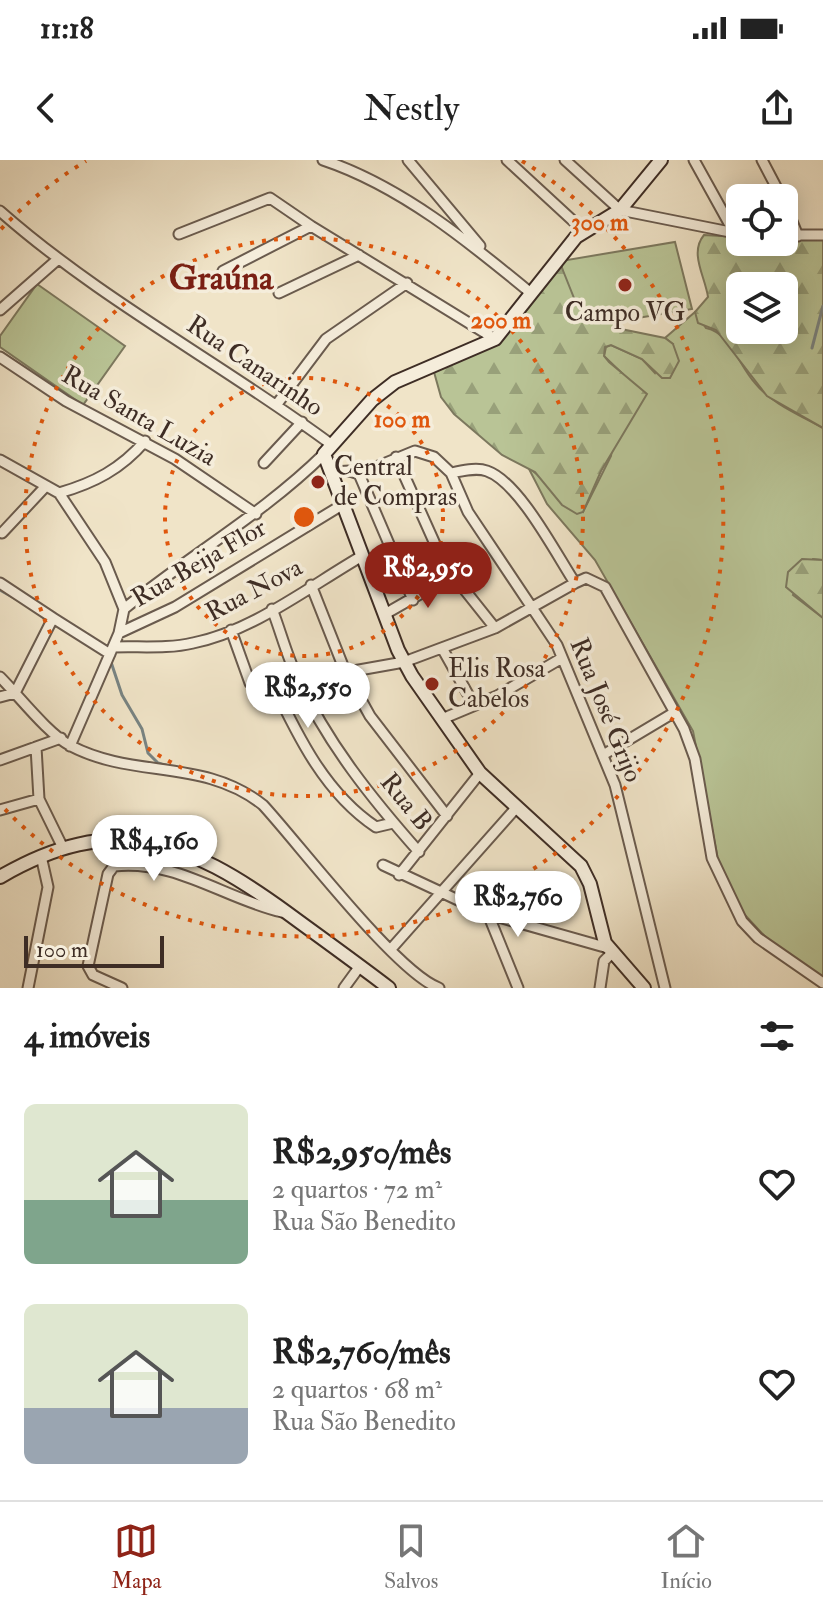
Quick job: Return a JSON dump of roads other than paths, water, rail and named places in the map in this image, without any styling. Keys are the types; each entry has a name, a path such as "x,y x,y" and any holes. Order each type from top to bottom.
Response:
{"street":[{"path":"323,160 353,165 489,259 532,294"},
{"path":"408,160 489,259"},
{"path":"507,160 584,231"},
{"path":"565,160 620,210 726,232"},
{"path":"124,609 167,574 256,514 328,450 372,400 395,382 495,339 566,248 584,231 620,210 661,160"},
{"path":"694,160 726,214"},
{"path":"762,160 775,184"},
{"path":"179,234 270,198 495,339"},
{"name":"Rua Canarinho","path":"0,211 57,260 302,422 328,450"},
{"path":"223,271 311,226"},
{"path":"798,236 823,235"},
{"path":"279,293 359,255"},
{"path":"0,310 57,260"},
{"path":"277,404 326,339 407,283"},
{"name":"Rua Santa Luzia","path":"0,357 66,401 145,441 256,514"},
{"path":"264,463 302,422"},
{"path":"59,493 100,479 121,466 145,441"},
{"path":"328,450 331,472 342,505 404,662 480,773 581,866 590,884 610,950 644,988"},
{"path":"331,472 359,474 415,451 425,453 451,473 480,469 497,476 514,492 575,583"},
{"path":"396,457 435,549 495,628"},
{"path":"0,460 59,493 105,562 124,609 119,633 70,746"},
{"name":"Rua José Grijo","path":"451,473 468,512 534,608 562,658 603,755 623,812 665,988"},
{"path":"359,474 413,600"},
{"path":"2,533 46,486"},
{"name":"Rua Beija Flor","path":"119,633 175,607 342,505"},
{"name":"Rua Nova","path":"112,650 191,644 231,630 362,556"},
{"path":"385,614 453,575"},
{"path":"231,630 250,683 258,688 404,662 495,628 586,578 605,587 690,743 712,858 732,905 758,938 822,985"},
{"path":"0,583 53,618 112,650"},
{"path":"311,585 345,671 381,733 447,816"},
{"name":"Rua B","path":"272,609 298,679 335,744 393,823 419,852"},
{"path":"0,697 15,693 53,618"},
{"path":"442,648 474,705"},
{"path":"442,719 562,658"},
{"path":"0,677 70,746 115,761 195,773 244,789 263,805 391,949 421,979 438,988"},
{"path":"273,684 325,779 348,806 376,827 393,823"},
{"path":"603,755 675,712"},
{"path":"0,760 61,738"},
{"path":"36,747 39,799 63,848"},
{"path":"399,875 480,773"},
{"path":"0,810 39,799"},
{"path":"391,949 516,808"},
{"path":"0,877 63,848 127,840 184,851 235,876 389,988"},
{"path":"28,988 48,887 41,856"},
{"path":"383,865 488,914 610,950"},
{"path":"122,988 93,975 88,966 108,874 114,866 168,869 256,907 288,914"},
{"path":"488,914 518,988"},
{"path":"600,988 604,961 610,950"},
{"path":"344,988 360,966"}],"waterway":[{"path":"812,348 823,306"},
{"path":"0,590 21,602"},
{"path":"62,619 89,636"},
{"path":"110,659 122,695 142,729 148,753 158,763 169,766"}],"place":[{"name":"Campo VG","path":"625,285"},
{"name":"Central de Compras","path":"318,482"},
{"name":"Elis Rosa Cabelos","path":"432,684"}],"district":[{"name":"Graúna","path":"221,278"}]}
